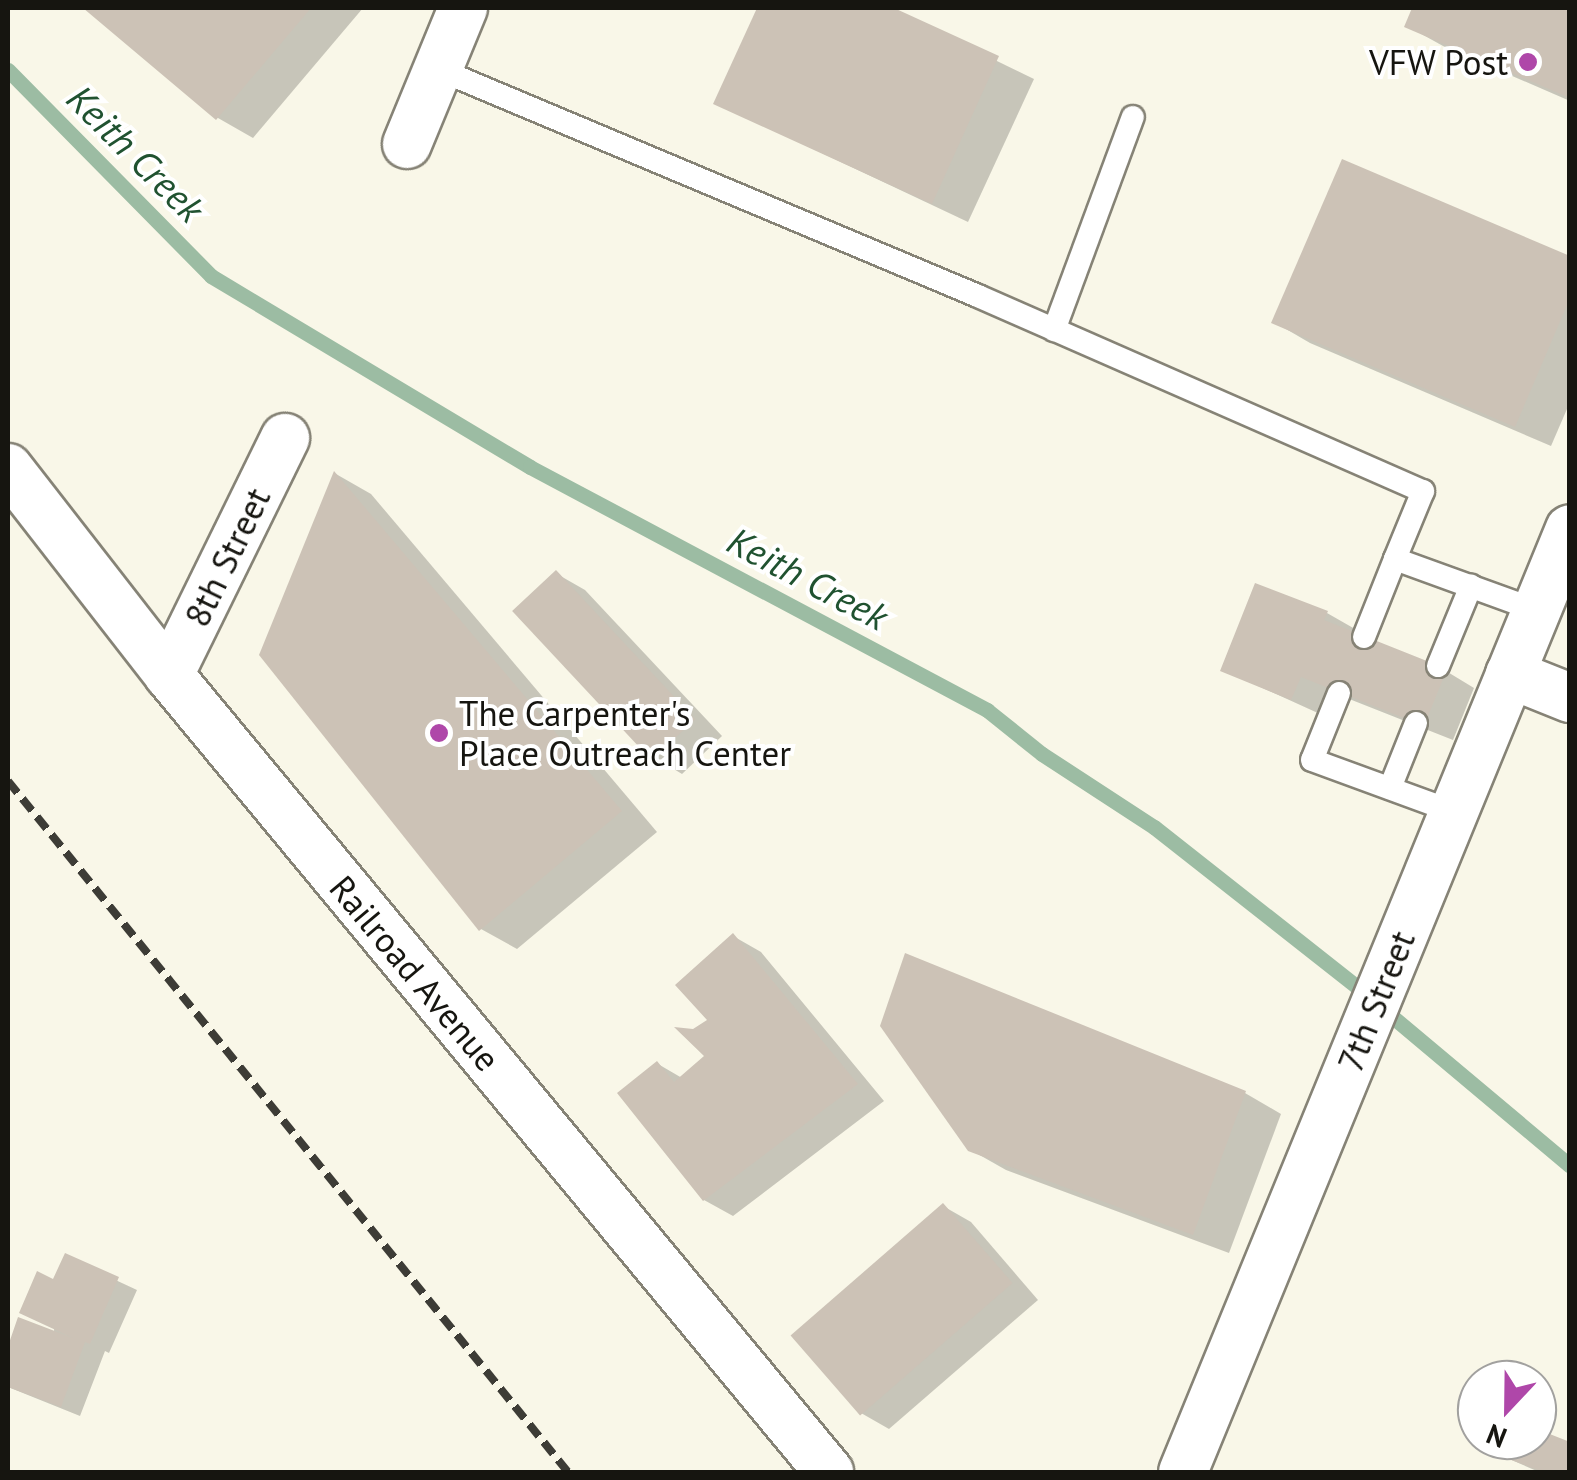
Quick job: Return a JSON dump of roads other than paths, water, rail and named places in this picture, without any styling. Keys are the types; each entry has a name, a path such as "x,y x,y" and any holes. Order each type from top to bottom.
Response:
{"street":[{"path":"407,144 463,8"},
{"name":"8th Street","path":"170,675 285,438"},
{"name":"Railroad Avenue","path":"8,468 170,675 829,1472"},
{"name":"7th Street","path":"1183,1472 1570,529"},
{"path":"1510,674 1570,698"}],"lane":[{"path":"438,69 1424,491 1364,636"},
{"path":"1054,330 1133,117"},
{"path":"1396,558 1536,610"},
{"path":"1438,666 1471,586"},
{"path":"1339,692 1312,760 1454,812"},
{"path":"1390,788 1416,722"}],"waterway":[{"name":"Keith Creek","path":"8,70 211,276 530,467 987,710 1042,754 1154,827 1357,987 1570,1166"}],"railway":[{"path":"8,781 568,1472"}],"place":[{"name":"VFW Post","path":"1528,62"},
{"name":"The Carpenter's Place Outreach Center","path":"439,733"}]}
